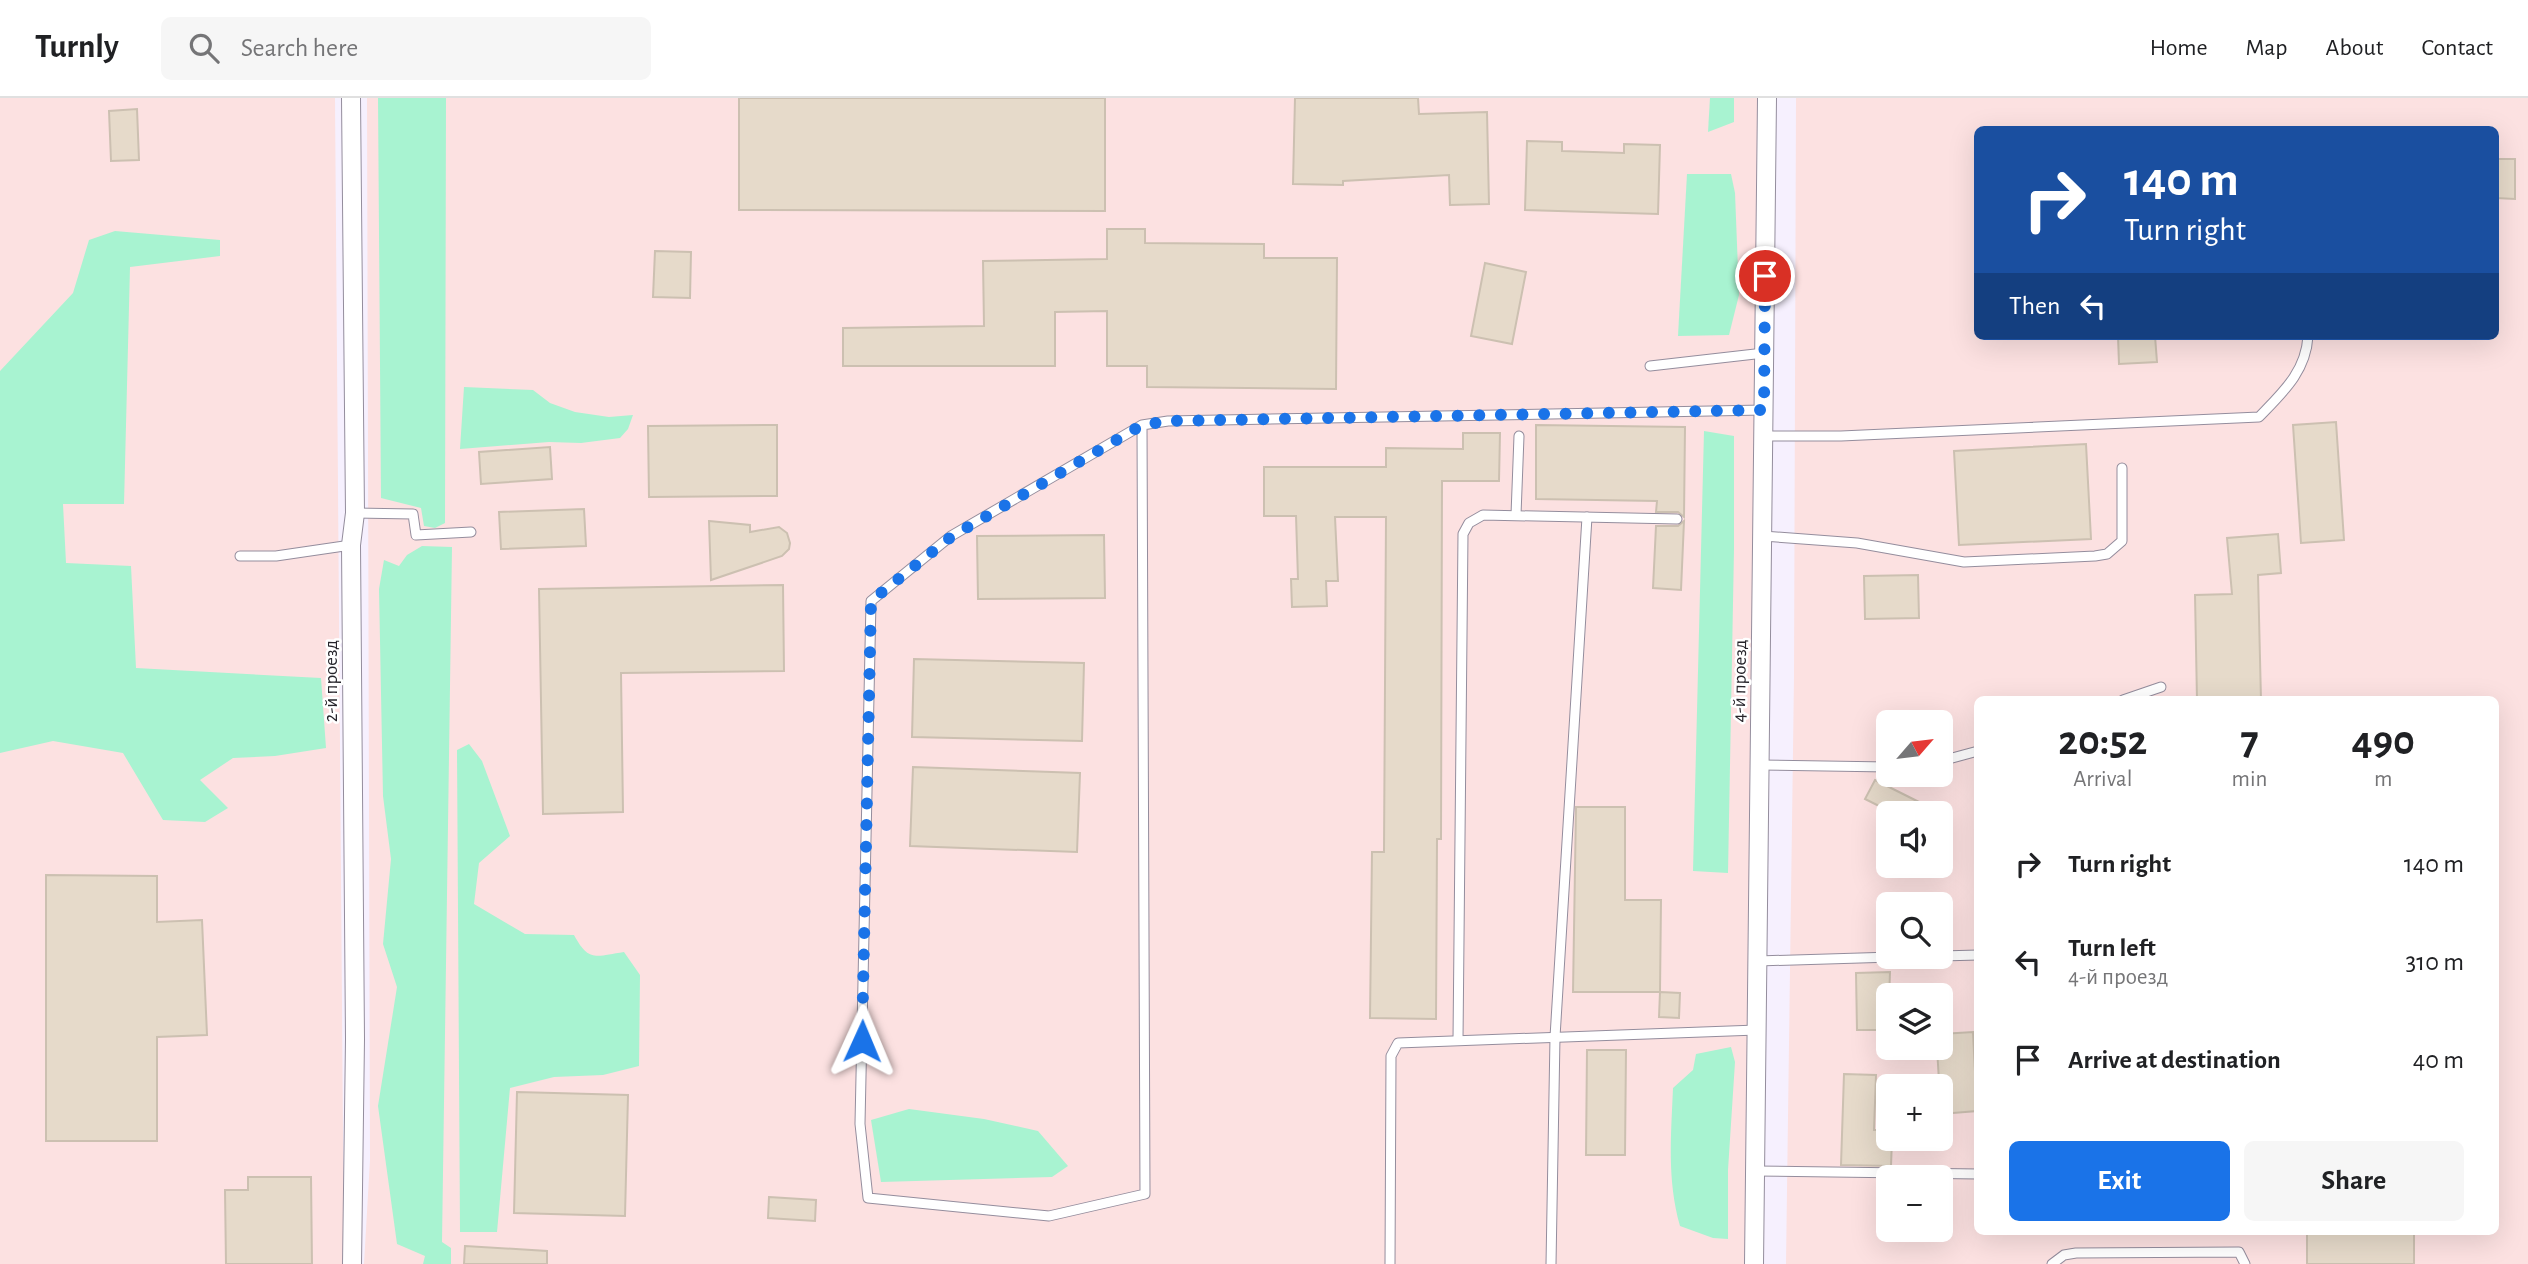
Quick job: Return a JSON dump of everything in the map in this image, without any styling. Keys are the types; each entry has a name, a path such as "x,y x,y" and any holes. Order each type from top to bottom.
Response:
{"street":[{"name":"2-й проезд","path":"351,98 355,513 351,545 355,1039 352,1264"},
{"name":"4-й проезд","path":"1754,1264 1767,98"}],"lane":[{"path":"1764,436 1841,436 2259,417 2293,381 2307,351 2308,340"},
{"path":"1650,366 1764,353"},
{"path":"1142,425 1146,1194 1049,1216 868,1198 860,1124 871,601 951,537 1142,425 1168,421 1764,410"},
{"path":"1516,515 1518,436"},
{"path":"1763,536 1857,543 1964,562 2107,554 2122,541 2122,468"},
{"path":"355,513 413,514 416,535 471,532"},
{"path":"1458,1040 1463,534 1469,523 1483,514 1677,519"},
{"path":"1551,1264 1555,1037 1587,517"},
{"path":"240,556 276,556 351,545"},
{"path":"2135,696 2161,687"},
{"path":"1953,758 1974,752"},
{"path":"1760,765 1876,767"},
{"path":"1953,956 1974,955"},
{"path":"1758,961 1876,958"},
{"path":"1390,1264 1391,1056 1398,1043 1757,1030"},
{"path":"1755,1171 1974,1174"},
{"path":"2052,1264 2064,1255 2076,1253 2239,1252 2245,1264"}],"shaded area":[{"path":"0,98 335,98 344,1264 0,1264"},
{"path":"367,98 1757,98 1755,1171 1752,1264 364,1264 370,1160"},
{"path":"1796,98 2528,98 2528,1264 1786,1264 1794,677"}],"green space":[{"path":"378,98 446,98 445,523 435,528 424,526 421,508 381,498"},
{"path":"1710,98 1734,98 1734,122 1708,132"},
{"path":"1687,174 1731,174 1735,193 1739,295 1729,335 1678,336"},
{"path":"115,231 220,240 220,256 130,267 124,504 63,504 66,563 131,566 136,668 321,678 326,748 275,756 233,758 200,780 228,808 205,822 163,820 123,753 53,741 0,753 0,371 73,293 89,240"},
{"path":"464,387 533,390 550,403 575,412 609,417 633,415 628,429 620,438 581,443 549,442 460,449"},
{"path":"1704,431 1734,436 1728,873 1693,871"},
{"path":"422,546 452,547 442,1242 451,1248 451,1264 423,1264 425,1256 397,1244 378,1106 397,987 383,944 391,859 383,796 379,589 384,560 399,566 407,555"},
{"path":"469,744 482,761 510,836 479,863 474,904 525,934 574,935 584,950 594,956 624,952 640,975 639,1066 603,1075 554,1077 510,1088 497,1232 460,1232 457,750"},
{"path":"1731,1047 1735,1062 1728,1170 1728,1239 1713,1238 1680,1226 1673,1192 1671,1141 1673,1088 1693,1070 1696,1054"},
{"path":"909,1109 984,1119 1038,1131 1068,1166 1052,1177 881,1182 871,1120"}],"building":[{"path":"739,98 1105,98 1105,211 739,210"},
{"path":"1295,98 1418,98 1419,114 1487,112 1489,204 1450,205 1449,175 1343,181 1343,185 1293,184"},
{"path":"137,109 139,160 111,161 109,111"},
{"path":"1527,141 1562,142 1562,151 1624,153 1624,144 1660,145 1658,214 1525,210"},
{"path":"2499,159 2515,159 2515,199 2499,198"},
{"path":"1107,229 1145,229 1145,243 1264,244 1264,258 1337,258 1336,389 1147,387 1147,366 1107,366 1107,311 1055,312 1055,366 843,366 843,328 984,326 983,261 1107,259"},
{"path":"655,251 691,252 690,298 653,297"},
{"path":"1485,263 1526,272 1512,344 1471,336"},
{"path":"2118,340 2155,340 2157,362 2119,364"},
{"path":"2336,422 2344,540 2301,543 2293,425"},
{"path":"777,425 777,496 649,497 648,426"},
{"path":"1536,425 1685,427 1684,517 1678,512 1656,512 1657,501 1536,499"},
{"path":"1463,433 1500,433 1499,481 1442,481 1441,839 1437,839 1436,1019 1370,1018 1372,852 1384,852 1386,517 1335,517 1338,581 1326,581 1327,606 1292,607 1291,579 1298,579 1296,516 1264,516 1264,467 1386,467 1386,448 1463,449"},
{"path":"2086,444 2091,539 1959,545 1954,451"},
{"path":"550,447 552,479 481,484 479,452"},
{"path":"584,509 586,546 501,549 499,512"},
{"path":"709,521 750,525 750,532 779,527 787,533 789,549 782,556 711,580"},
{"path":"1684,521 1681,590 1653,588 1656,526 1678,526"},
{"path":"2278,534 2281,573 2258,575 2261,696 2197,696 2195,595 2232,594 2227,538"},
{"path":"1104,535 1105,598 978,599 977,536"},
{"path":"1918,575 1919,618 1865,619 1864,576"},
{"path":"783,585 784,671 621,673 623,812 543,814 539,589"},
{"path":"914,659 1084,663 1082,741 912,737"},
{"path":"913,767 1080,773 1077,852 910,846"},
{"path":"1875,780 1876,788 1891,788 1917,801 1876,801 1876,804 1865,799"},
{"path":"1576,807 1625,807 1625,900 1661,900 1660,992 1573,992"},
{"path":"46,875 157,876 157,922 202,920 207,1035 157,1037 157,1141 46,1141"},
{"path":"1890,972 1890,983 1876,983 1876,1030 1857,1030 1856,973"},
{"path":"1660,992 1680,993 1679,1018 1659,1017"},
{"path":"1973,1032 1974,1111 1953,1113 1953,1074 1939,1074 1938,1060 1953,1060 1953,1033"},
{"path":"1587,1050 1626,1050 1625,1155 1586,1155"},
{"path":"1844,1074 1876,1075 1876,1151 1892,1151 1891,1165 1841,1165"},
{"path":"517,1092 628,1095 625,1216 514,1213"},
{"path":"248,1177 311,1177 312,1264 226,1264 225,1190 248,1190"},
{"path":"769,1197 816,1200 815,1221 768,1218"},
{"path":"2307,1235 2414,1235 2414,1264 2307,1264"},
{"path":"465,1246 547,1251 547,1264 464,1264"}],"route":[{"path":"862,1041 871,601 951,537 1142,425 1168,421 1764,410 1765,276"}]}
